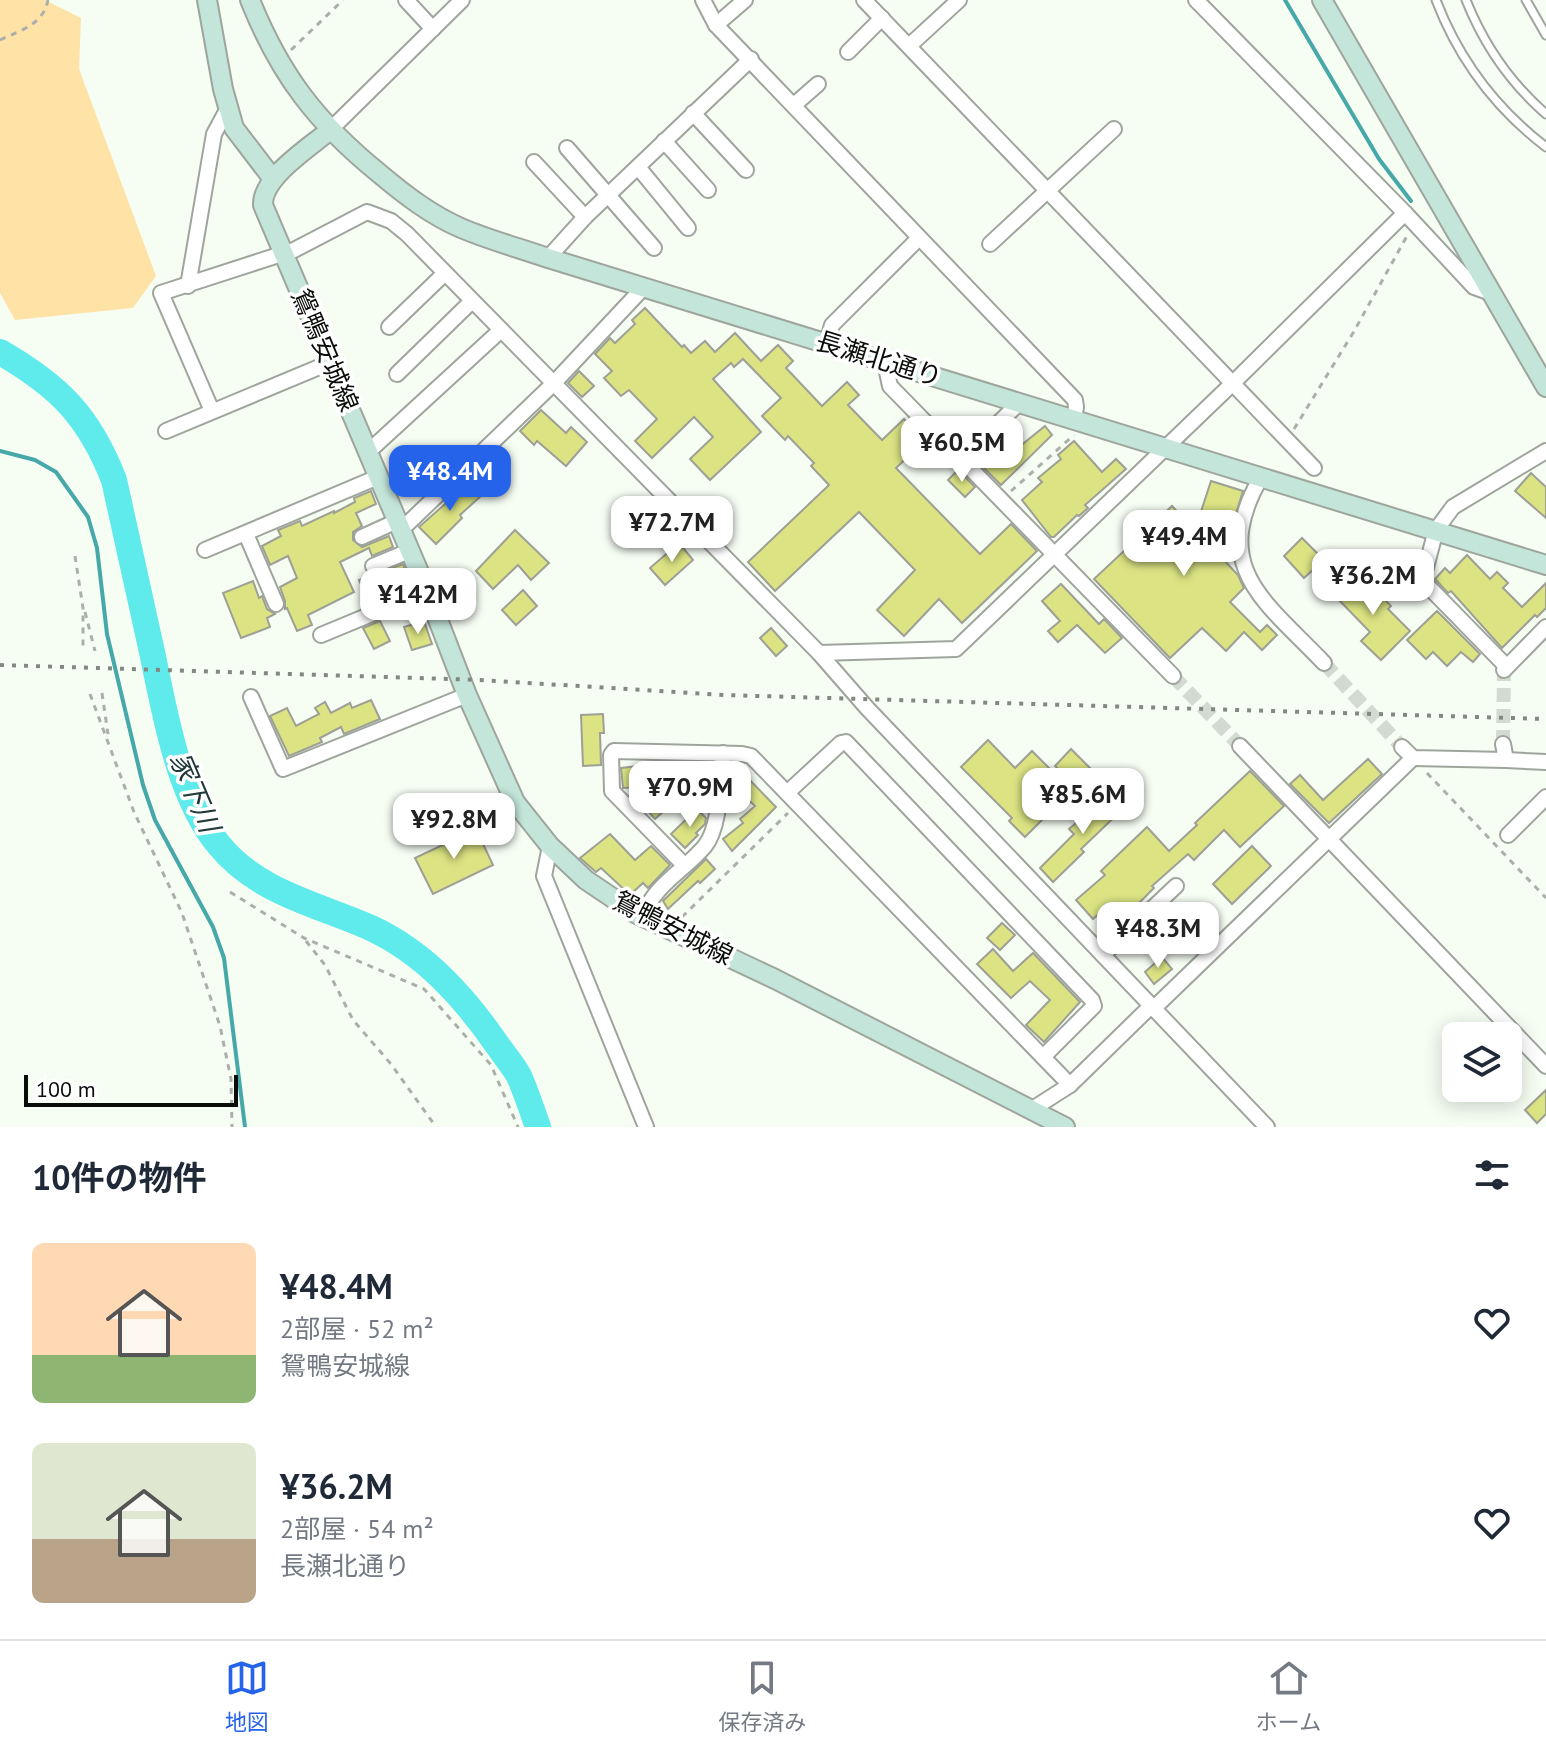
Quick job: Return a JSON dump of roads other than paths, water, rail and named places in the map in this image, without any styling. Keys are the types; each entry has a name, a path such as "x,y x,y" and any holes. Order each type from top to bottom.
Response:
{"street":[{"path":"207,0 234,128 273,179 330,130 462,0"},
{"path":"250,0 265,37 296,89 330,130"},
{"path":"406,0 433,29"},
{"path":"703,0 716,25 1075,400 1077,424"},
{"path":"716,25 745,0"},
{"path":"864,0 1314,468"},
{"path":"909,46 959,0"},
{"path":"1196,0 1474,287 1491,293"},
{"path":"1322,0 1546,387"},
{"path":"848,52 882,18"},
{"path":"548,258 585,217 751,59"},
{"path":"794,105 818,84"},
{"path":"188,286 214,134 228,108"},
{"path":"693,113 746,170"},
{"path":"990,244 1114,129"},
{"name":"長瀬北通り","path":"330,130 396,188 422,207 461,228 548,258 1019,403 1077,424 1546,565"},
{"path":"664,141 708,190"},
{"path":"567,148 654,248"},
{"path":"534,162 585,217"},
{"path":"638,167 688,228"},
{"name":"鴛鴨安城線","path":"273,179 264,190 263,205 427,591 467,695 515,802 550,846 586,880 642,917 775,979 1035,1118 1065,1127"},
{"path":"212,411 161,293 294,250 367,212 391,221 819,653 867,708 1267,1127"},
{"path":"819,653 956,649 1163,448 1410,218"},
{"path":"827,342 832,325 918,239"},
{"path":"389,327 445,273"},
{"path":"362,537 399,525 553,384 644,287"},
{"path":"397,374 472,301"},
{"path":"368,452 501,330"},
{"path":"888,362 890,386 1173,676"},
{"path":"166,431 329,363"},
{"path":"962,459 1019,403"},
{"path":"1546,451 1453,507 1436,530 1424,582 1505,668 1546,627"},
{"path":"205,550 378,477"},
{"path":"1261,477 1248,505 1240,540 1242,565 1259,595 1324,663"},
{"path":"246,534 276,604"},
{"path":"373,566 409,551"},
{"path":"321,635 427,591"},
{"path":"251,697 283,769 467,695"},
{"path":"787,793 841,743 846,742 1092,1000 1094,1006 1043,1057"},
{"path":"1503,744 1506,760"},
{"path":"1240,746 1546,1066"},
{"path":"1402,747 1413,758 1546,762"},
{"path":"684,865 612,791 611,755 614,751 751,756 1070,1085"},
{"path":"642,917 662,885 707,844 717,815 723,753"},
{"path":"1035,1118 1413,758"},
{"path":"1508,835 1546,797"},
{"path":"550,846 544,876 646,1127"},
{"path":"1103,955 1176,886"}],"lane":[{"path":"1436,0 1455,44 1480,83 1511,118 1546,147"},
{"path":"1466,0 1481,35 1501,66 1524,95 1546,114"},
{"path":"1526,0 1546,35"}],"waterway":[{"path":"1285,0 1379,159 1411,201"},
{"name":"家下川","path":"0,352 39,377 70,405 94,438 114,480 175,753 193,803 205,825 219,845 252,875 289,896 391,938 442,978 472,1011 514,1068 538,1127"},
{"path":"0,451 35,460 56,472 88,517 97,548 107,634 143,785 155,820 213,927 224,958 245,1127"}],"tunnel":[{"path":"1324,663 1402,747"},
{"path":"1503,744 1504,670"},
{"path":"1173,676 1240,746"}],"railway":[{"path":"0,665 480,680 725,695 1546,719"}]}
